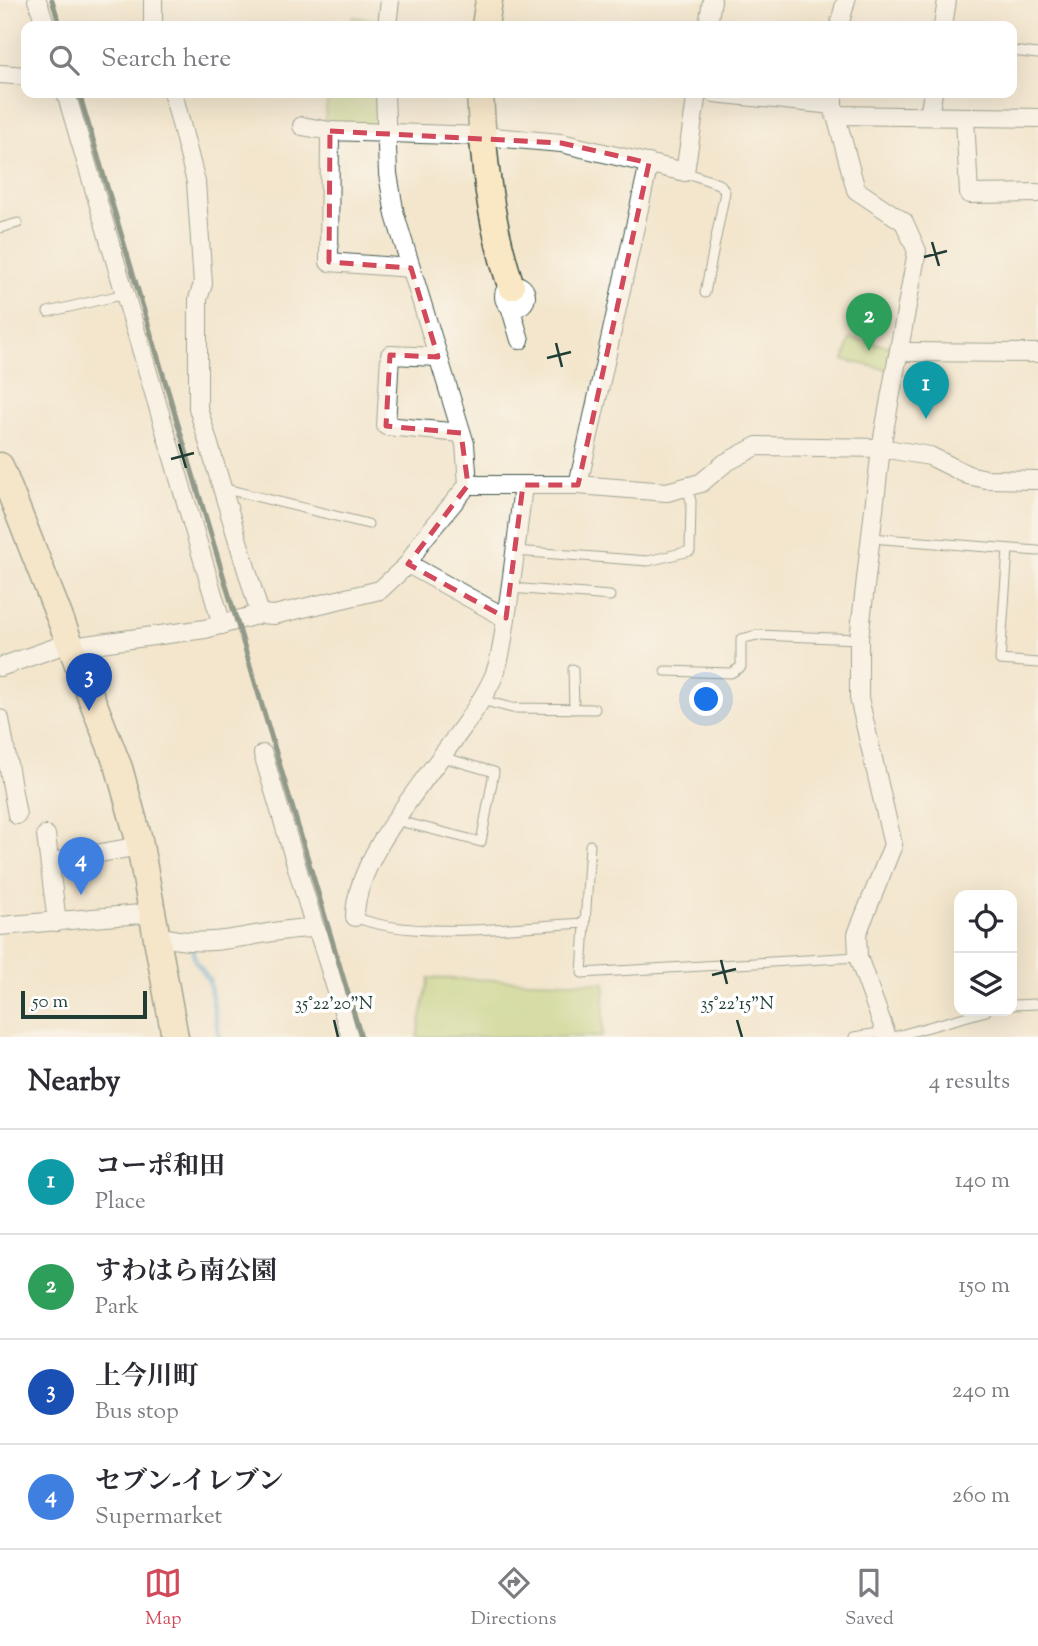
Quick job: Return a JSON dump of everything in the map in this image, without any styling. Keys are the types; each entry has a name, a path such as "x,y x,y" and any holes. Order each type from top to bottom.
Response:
{"street":[{"path":"37,0 44,21"},
{"path":"153,0 153,21"},
{"path":"388,21 390,0"},
{"path":"486,21 489,0"},
{"path":"709,21 712,0"},
{"path":"840,21 846,0"},
{"path":"944,21 947,0"},
{"path":"0,74 21,76"},
{"path":"67,98 222,625"},
{"path":"174,98 196,182 203,284 198,299 198,408 260,614"},
{"path":"0,667 70,645 222,625 260,614 274,615 372,594 388,585 408,564 421,542 468,485 461,433 395,215 388,174 385,98"},
{"path":"480,98 485,176 520,340"},
{"path":"302,126 330,131 482,136 561,143 685,172 695,98"},
{"path":"769,98 929,116 1038,118"},
{"path":"929,116 932,98"},
{"path":"834,104 856,190 904,222 917,251 881,447 859,639 859,698 893,845 857,934 858,957 888,1035"},
{"path":"965,117 969,194 1038,193"},
{"path":"330,131 329,262 411,268"},
{"path":"578,485 649,163"},
{"path":"908,352 1038,354"},
{"path":"439,357 390,355 386,426 461,433"},
{"path":"468,485 578,485 653,493 701,483 725,463 757,446 881,447 930,456 968,475 986,479 1038,480"},
{"path":"0,466 119,768 140,846 175,1037"},
{"path":"355,917 355,904 363,877 396,820 481,699 495,670 511,588 523,485"},
{"path":"408,564 506,618"},
{"path":"0,719 17,815"},
{"path":"262,754 351,1037"},
{"path":"46,835 57,922"},
{"path":"50,862 140,846"},
{"path":"0,926 57,922 154,924 178,942 226,941 315,928"}],"lane":[{"path":"1017,52 1038,54"},
{"path":"685,172 720,185 724,192 705,293"},
{"path":"0,228 19,223"},
{"path":"48,312 125,294"},
{"path":"222,488 368,524"},
{"path":"515,551 648,561 694,550 691,501 687,488"},
{"path":"871,538 1038,551"},
{"path":"1008,550 1000,660 1038,663"},
{"path":"511,588 610,596"},
{"path":"665,671 731,674 741,667 741,639 757,635 859,639"},
{"path":"573,669 574,709"},
{"path":"481,699 512,708 595,709"},
{"path":"396,820 481,842 494,772 442,757"},
{"path":"590,845 582,973 858,957"},
{"path":"355,917 366,922 434,931 585,923"},
{"path":"1017,1005 1038,1003"},
{"path":"854,1037 888,1035 966,1016"}],"highlighted area":[{"path":"330,131 561,143 649,163 578,485 523,485 506,618 408,564 468,485 461,433 386,426 390,355 438,357 411,268 329,262"}],"green space":[{"path":"353,17 380,20 380,21 353,21"},
{"path":"327,98 377,98 378,122 371,128 324,126"},
{"path":"850,338 893,347 889,370 844,360"},
{"path":"429,978 605,983 602,1037 417,1037"}],"waterway":[{"path":"192,948 195,960 209,980 219,1037"}],"railway":[{"path":"52,0 58,21"},
{"path":"80,98 361,1037"}],"place":[{"name":"すわはら南公園","path":"869,351"},
{"name":"コーポ和田","path":"926,419"},
{"name":"上今川町","path":"89,711"},
{"name":"セブン-イレブン","path":"81,895"}]}
